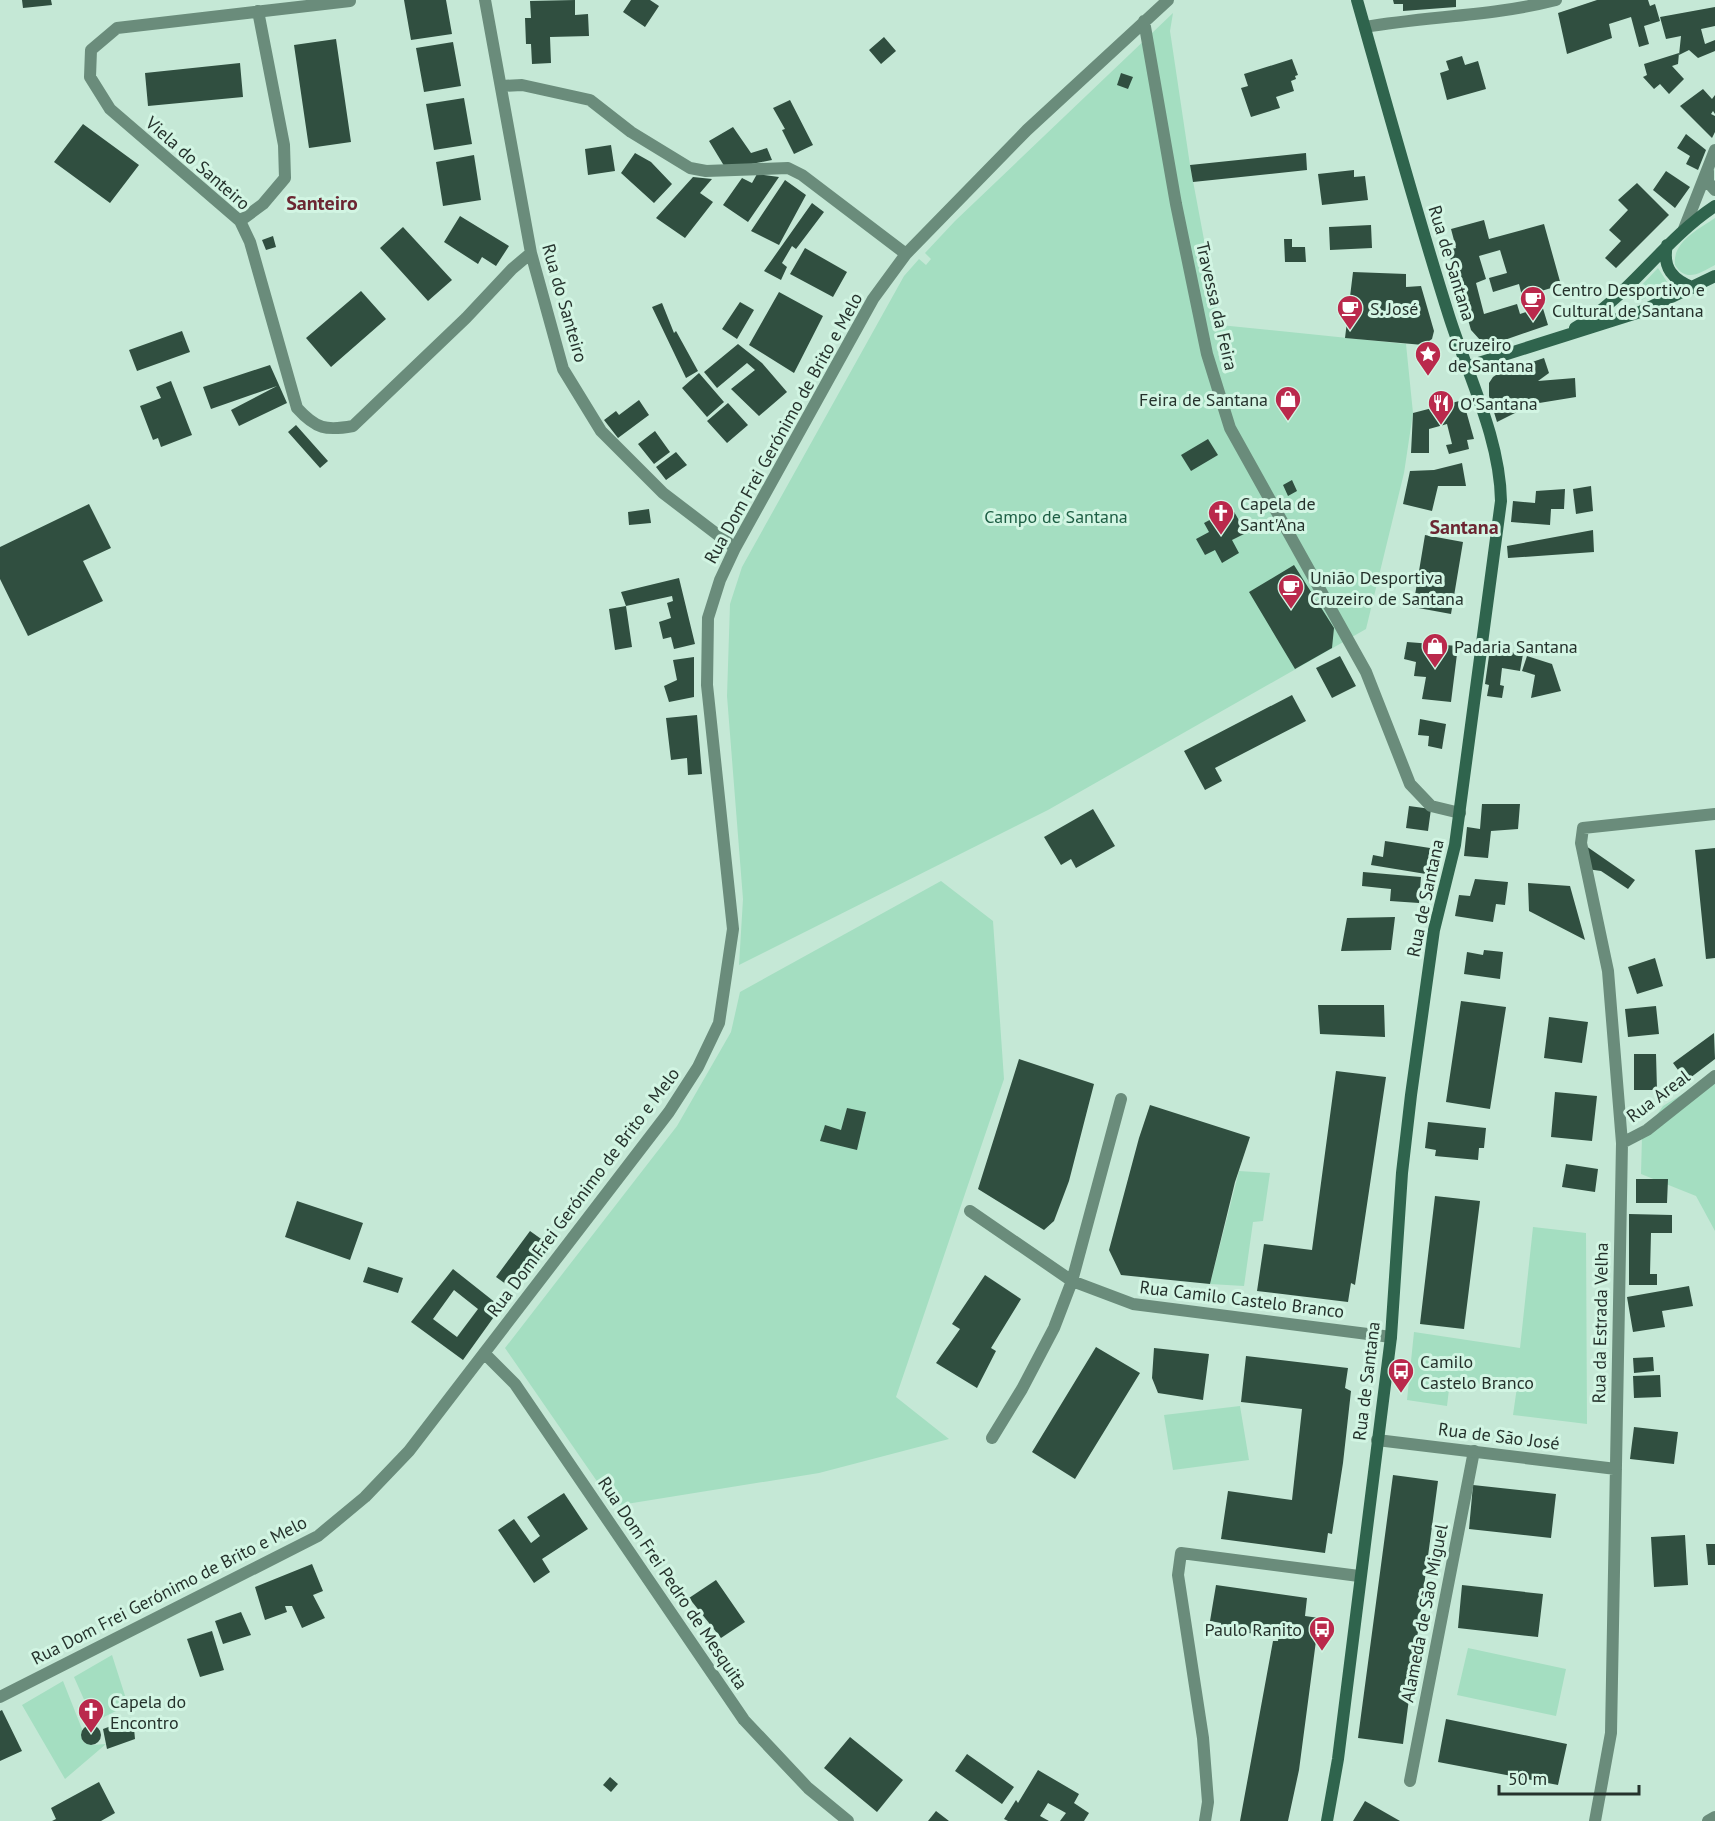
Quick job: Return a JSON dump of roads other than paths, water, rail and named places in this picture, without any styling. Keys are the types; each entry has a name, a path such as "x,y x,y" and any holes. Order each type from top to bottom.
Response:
{"main road":[{"name":"Rua de Santana","path":"1327,1821 1338,1759 1359,1576 1391,1337 1402,1173 1411,1095 1434,930 1455,845 1460,813 1501,501 1493,449 1438,282 1357,0"},
{"path":"1553,340 1583,324 1607,305 1684,229 1715,206"},
{"path":"1667,245 1665,259 1671,274 1679,282 1694,288"},
{"path":"1466,367 1640,312 1715,276"}],"street":[{"name":"Rua do Santeiro","path":"485,0 531,253 563,369 601,431 663,494 735,548"},
{"name":"Rua Dom Frei Gerónimo de Brito e Melo","path":"0,1697 318,1536 365,1497 409,1451 669,1112 698,1067 719,1023 733,929 707,685 708,618 720,580 735,548 873,299 906,254 1027,130 1168,0"},
{"path":"1365,27 1432,16 1526,9 1556,0"},
{"name":"Viela do Santeiro","path":"350,1 117,28 91,50 90,77 110,109 240,221 250,242 297,408 310,422 331,430 353,426 531,253"},
{"path":"240,221 262,204 285,178 284,145 258,11"},
{"name":"Travessa da Feira","path":"1144,21 1176,204 1207,354 1230,428 1305,566 1349,638 1379,700 1410,784 1431,806 1460,813"},
{"path":"501,86 522,85 590,100 631,132 690,168 706,171 788,168 802,175 906,254"},
{"path":"1684,229 1715,150"},
{"path":"1708,165 1708,182 1715,190"},
{"name":"Rua da Estrada Velha","path":"1595,1821 1611,1733 1622,1143 1608,971 1581,843 1583,828 1715,814"},
{"name":"Rua Areal","path":"1622,1143 1647,1130 1715,1076"},
{"path":"992,1438 1022,1389 1054,1328 1072,1281 1121,1099"},
{"name":"Rua Camilo Castelo Branco","path":"970,1211 1072,1281 1133,1304 1391,1337"},
{"name":"Rua Dom Frei Pedro de Mesquita","path":"484,1353 515,1384 744,1720 808,1788 848,1821"},
{"name":"Rua de São José","path":"1377,1440 1616,1469"},
{"name":"Alameda de São Miguel","path":"1410,1781 1474,1451"},
{"path":"1205,1821 1208,1802 1203,1738 1178,1575 1180,1553 1359,1576"},
{"path":"1708,1821 1715,1817"}],"place":[{"name":"Centro Desportivo e Cultural de Santana","path":"1533,322"},
{"name":"S. José","path":"1350,331"},
{"name":"Cruzeiro de Santana","path":"1428,377"},
{"name":"Feira de Santana","path":"1288,422"},
{"name":"O'Santana","path":"1441,426"},
{"name":"Capela de Sant'Ana","path":"1221,536"},
{"name":"União Desportiva Cruzeiro de Santana","path":"1291,610"},
{"name":"Padaria Santana","path":"1435,669"},
{"name":"Camilo Castelo Branco","path":"1401,1394"},
{"name":"Paulo Ranito","path":"1322,1652"},
{"name":"Capela do Encontro","path":"91,1734"}],"district":[{"name":"Santeiro","path":"322,203"},
{"name":"Santana","path":"1464,527"}],"park label":[{"name":"Campo de Santana","path":"1056,516"}]}
